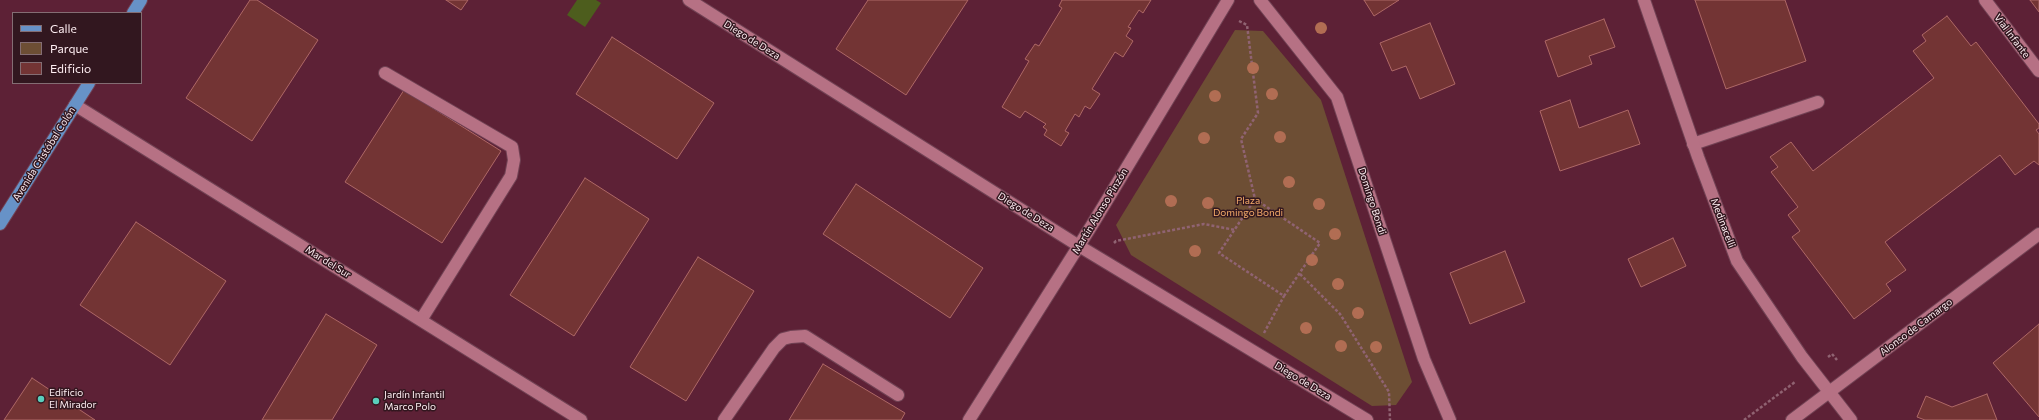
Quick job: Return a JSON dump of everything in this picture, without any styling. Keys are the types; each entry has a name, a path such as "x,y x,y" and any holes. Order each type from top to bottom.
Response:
{"main road":[{"path":"134,12 141,0"},
{"name":"Avenida Cristóbal Colón","path":"0,224 88,84"}],"street":[{"name":"Diego de Deza","path":"689,0 1079,246 1366,420"},
{"name":"Martín Alonso Pinzón","path":"969,420 1079,246 1228,0"},
{"name":"Domingo Bondi","path":"1260,0 1338,97 1424,359 1450,420"},
{"name":"Medinacelli","path":"1644,0 1693,144 1737,261 1812,370 1851,420"},
{"name":"Vial Infante","path":"1985,0 2039,71"},
{"path":"385,73 512,147 514,160 511,176 421,320"},
{"path":"1693,144 1818,102"},
{"name":"Mar del Sur","path":"75,105 581,420"},
{"name":"Alonso de Camargo","path":"1792,420 2039,234"},
{"path":"724,420 774,348 783,339 791,337 805,336 898,395"}],"path":[{"path":"1220,13 1247,25 1258,113 1241,139 1256,199 1320,243 1284,296 1253,351"},
{"path":"1256,199 1219,253 1284,296"},
{"path":"1116,241 1204,224 1235,230"},
{"path":"1300,274 1340,314 1389,392 1390,420"},
{"path":"1744,420 1812,370"}],"green space":[{"name":"Plaza Domingo Bondi","path":"1235,30 1263,31 1321,100 1412,382 1396,405 1372,406 1131,255 1116,225"}],"shaded area":[{"path":"577,0 596,0 601,3 585,27 567,15"}],"building":[{"path":"250,0 257,0 318,40 252,141 186,98"},
{"path":"446,0 468,0 461,10"},
{"path":"868,0 968,0 906,95 836,49"},
{"path":"1062,0 1151,0 1143,13 1139,10 1128,27 1131,28 1126,36 1133,41 1123,57 1115,52 1092,89 1100,94 1090,109 1085,106 1079,117 1075,114 1065,131 1069,133 1061,146 1044,135 1047,130 1043,127 1046,124 1025,111 1020,118 1002,107 1029,61 1025,59 1035,44 1039,46 1062,8 1059,6"},
{"path":"1364,0 1399,0 1374,16"},
{"path":"1695,0 1785,0 1806,61 1726,89"},
{"path":"2030,0 2039,0 2039,12"},
{"path":"1947,16 1971,46 1976,42 2039,124 2039,128 2036,130 2039,134 2039,165 2034,161 2015,175 2000,155 1885,242 1906,270 1886,284 1891,291 1854,319 1792,237 1800,231 1788,215 1798,207 1771,172 1778,167 1770,157 1791,142 1813,171 1934,78 1913,51 1926,41 1922,35"},
{"path":"1604,19 1615,47 1589,56 1592,64 1558,77 1545,41"},
{"path":"1430,23 1455,84 1420,99 1406,66 1392,71 1380,43"},
{"path":"612,37 714,103 677,159 576,94"},
{"path":"404,90 501,151 442,243 345,182"},
{"path":"1570,100 1579,128 1628,110 1640,144 1560,171 1540,111"},
{"path":"585,178 649,219 574,336 510,295"},
{"path":"856,184 983,268 950,318 823,234"},
{"path":"136,222 226,281 170,365 80,305"},
{"path":"1673,238 1686,266 1641,287 1628,259"},
{"path":"1505,251 1525,302 1470,324 1450,273"},
{"path":"698,257 754,291 686,401 630,367"},
{"path":"326,314 377,345 332,420 262,420"},
{"path":"2039,324 2039,417 1993,363"},
{"path":"823,364 905,413 901,420 789,420"},
{"name":"Edificio El Mirador","path":"32,378 95,420 4,420"},
{"path":"1987,394 1997,420 1925,420 1917,417 1926,396 1952,407"}],"place":[{"name":"Edificio El Mirador","path":"41,399"},
{"name":"Jardín Infantil Marco Polo","path":"376,401"}]}
